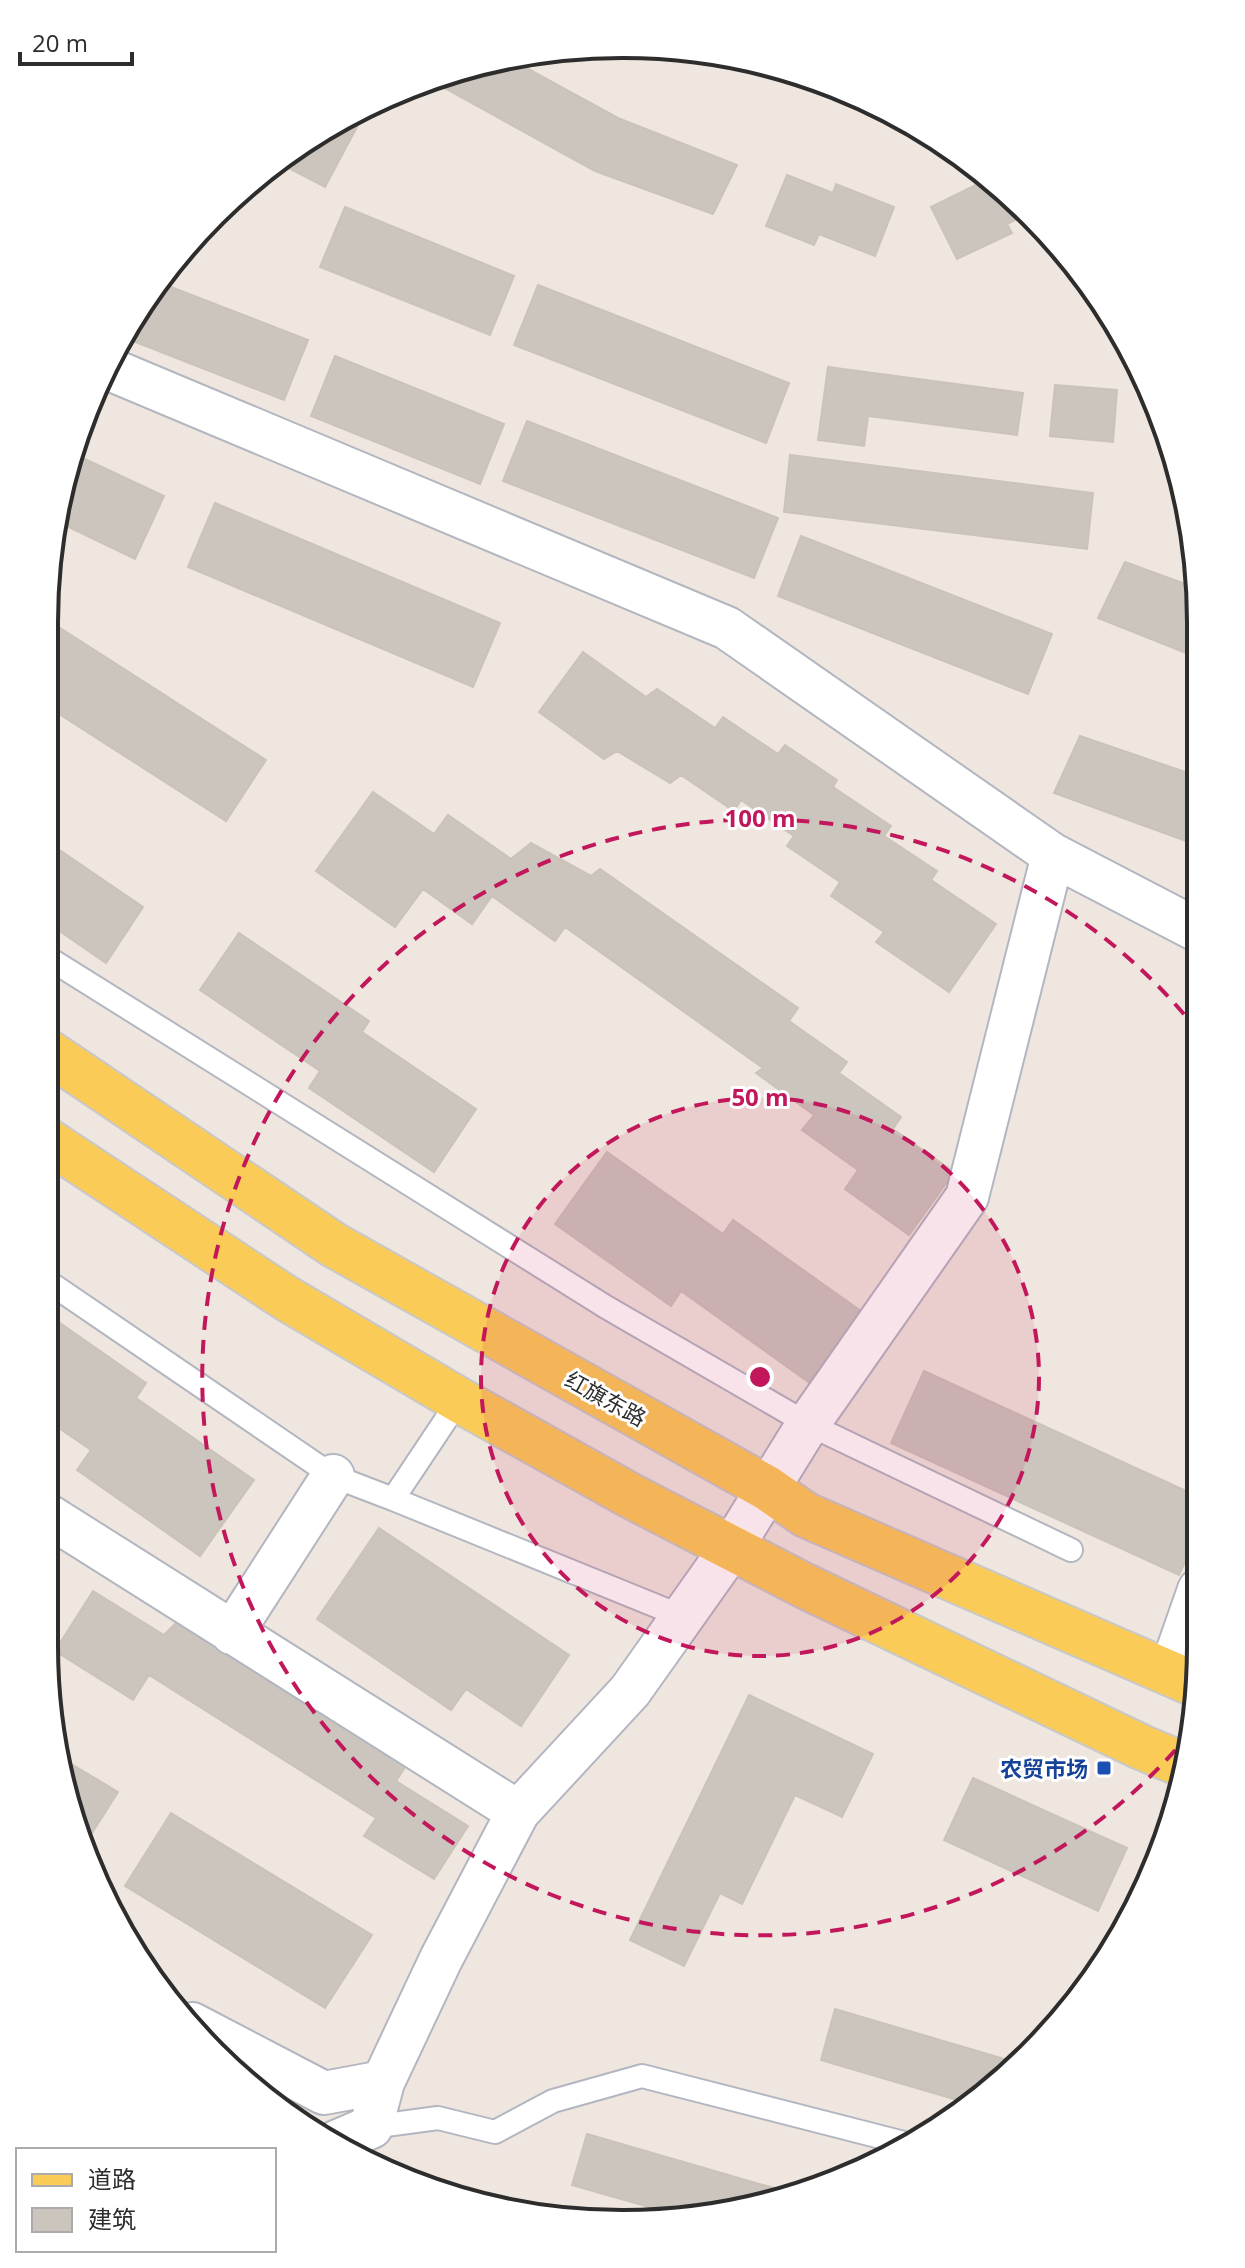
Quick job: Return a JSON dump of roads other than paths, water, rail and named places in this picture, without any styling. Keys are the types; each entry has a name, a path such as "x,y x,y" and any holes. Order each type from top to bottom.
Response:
{"main road":[{"name":"红旗东路","path":"58,1059 334,1245 767,1488 806,1515 1185,1680"},
{"path":"58,1148 286,1298 631,1496 819,1593 1175,1761"}],"street":[{"path":"117,372 727,628 1053,855 1187,925"},
{"path":"354,2135 518,1812 630,1691 732,1547 808,1424 967,1197 1053,855"},
{"path":"232,1633 333,1476"},
{"path":"58,1522 518,1812"},
{"path":"214,2036 324,2093 383,2082"}],"lane":[{"path":"58,964 606,1307 808,1424 1071,1550"},
{"path":"58,1289 333,1476 681,1616"},
{"path":"393,1499 459,1400"},
{"path":"354,2135 438,2118 495,2132 553,2101 642,2076 893,2140"}],"place":[{"name":"农贸市场","path":"1104,1768"}]}
